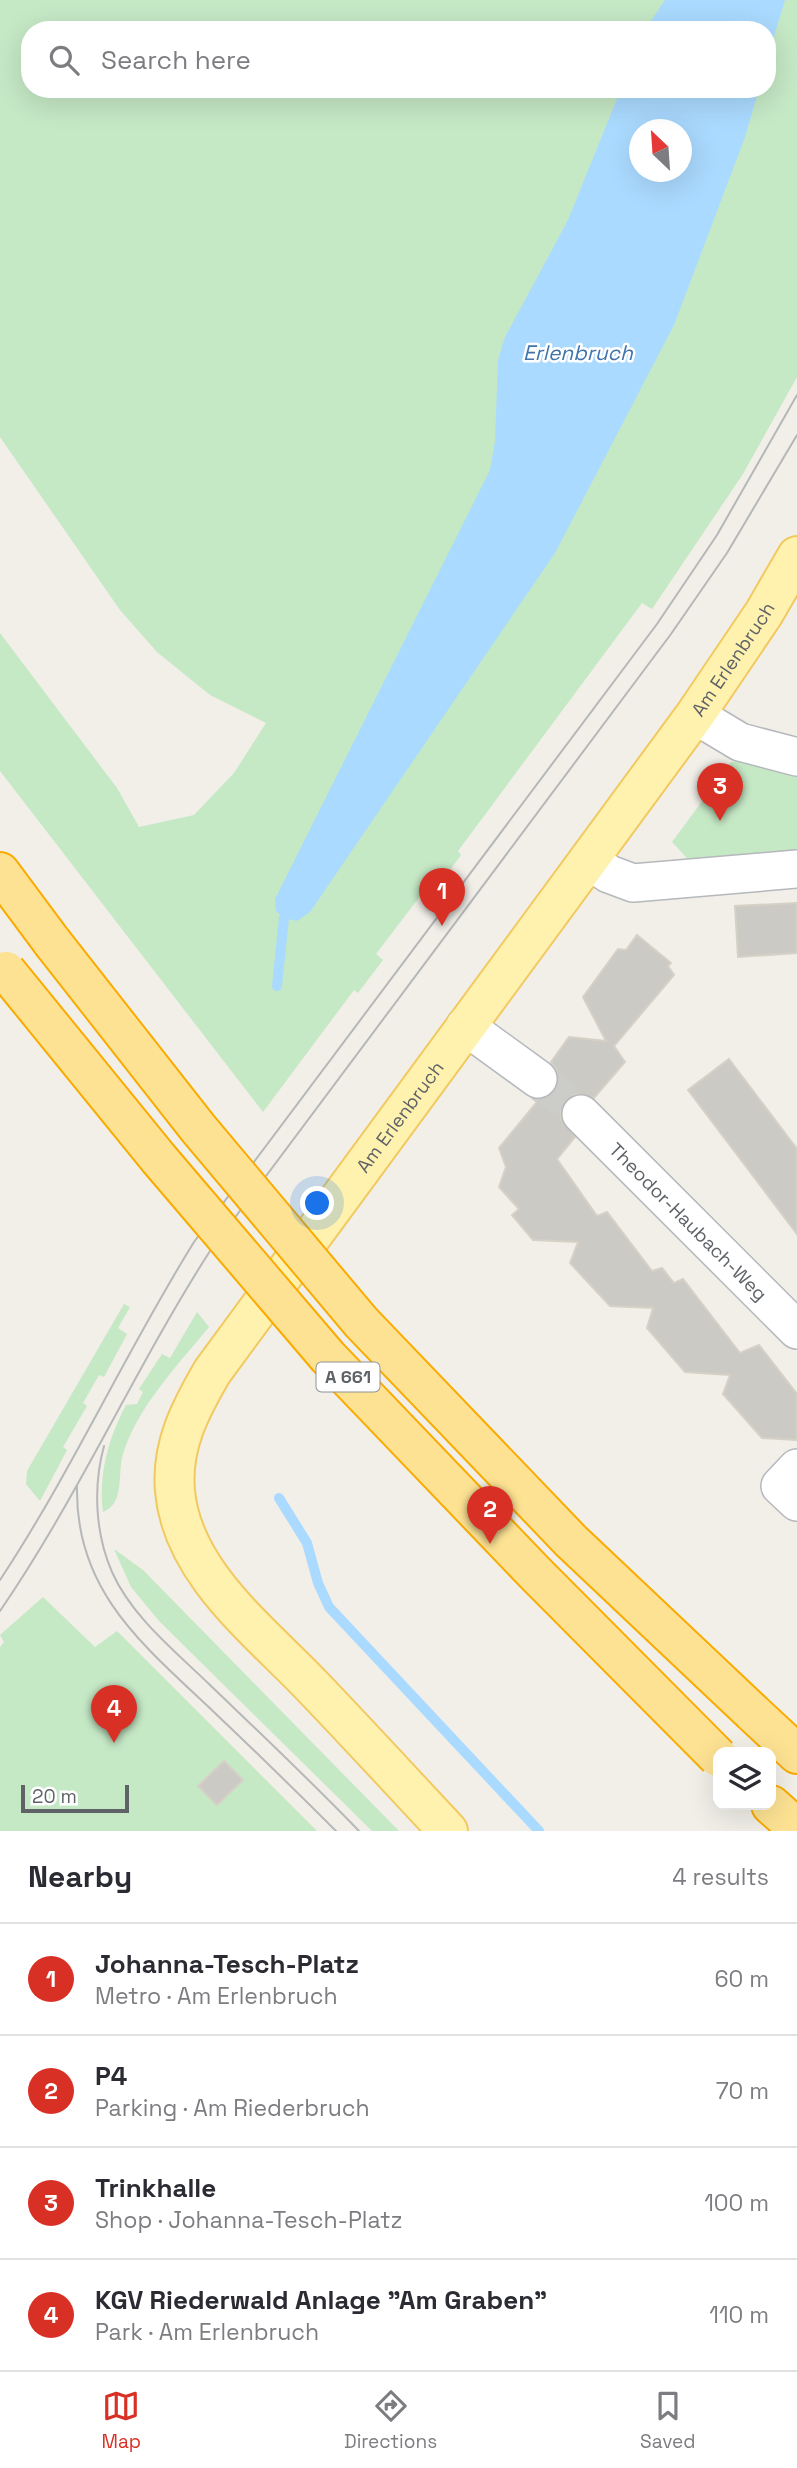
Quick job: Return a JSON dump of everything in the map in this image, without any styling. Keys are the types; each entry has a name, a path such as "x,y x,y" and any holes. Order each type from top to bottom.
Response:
{"highway":[{"name":"A 661","path":"0,872 198,1128 361,1322 571,1541 797,1754"},
{"name":"A 661","path":"3,967 159,1159 328,1357 525,1563 713,1752"},
{"path":"776,1809 797,1828"}],"main road":[{"name":"Am Erlenbruch","path":"448,1831 218,1587 187,1538 175,1493 178,1442 191,1409 212,1372 695,715 764,613 797,555"}],"street":[{"path":"695,715 740,742 797,757"},
{"path":"588,860 609,874 633,883 797,869"},
{"path":"465,1026 538,1079"},
{"name":"Theodor-Haubach-Weg","path":"581,1114 797,1330"},
{"path":"277,1283 331,1345"},
{"path":"797,1468 780,1486 797,1502"}],"green space":[{"path":"0,0 797,0 797,377 743,474 652,609 642,603 458,851 461,855 447,874 440,870 376,954 383,960 358,993 354,990 263,1112 0,771 0,633 117,788 139,827 194,815 234,773 266,723 210,695 157,652 120,610 0,437"},
{"path":"766,756 797,765 797,860 697,869 672,842 731,762"},
{"path":"124,1304 130,1307 118,1328 127,1334 104,1377 99,1375 83,1403 87,1406 63,1447 67,1450 40,1501 26,1484 27,1471"},
{"path":"197,1312 209,1327 171,1372 137,1422 122,1458 117,1496 110,1508 103,1512 102,1484 106,1457 120,1417 126,1405 137,1404 143,1392 139,1389 162,1354 170,1358"},
{"path":"114,1549 143,1570 399,1831 372,1831 159,1621 131,1587"},
{"path":"43,1597 95,1647 117,1631 317,1831 0,1831 0,1647 4,1642 0,1635"}],"water":[{"path":"665,0 785,0 776,30 776,21 651,21"},
{"name":"Erlenbruch","path":"617,98 756,98 745,137 674,325 555,553 310,912 297,921 284,918 276,911 275,899 490,470 495,441 498,360 505,337 568,220"}],"building":[{"path":"797,903 797,953 738,957 735,906"},
{"path":"637,935 671,963 668,966 674,975 614,1046 625,1062 594,1098 576,1094 566,1100 561,1108 561,1119 575,1137 557,1159 597,1216 607,1212 652,1271 662,1268 674,1283 683,1279 740,1353 759,1345 797,1394 797,1440 762,1438 723,1394 730,1375 685,1372 647,1328 653,1308 610,1306 570,1263 578,1242 533,1240 512,1215 519,1209 499,1187 506,1167 499,1148 537,1102 533,1099 546,1098 555,1091 559,1082 557,1071 551,1062 569,1037 606,1041 583,997 618,949 626,950"},
{"path":"729,1059 797,1149 797,1234 688,1090"},
{"path":"224,1761 243,1780 217,1805 198,1786"}],"waterway":[{"path":"277,986 284,918"},
{"path":"279,1498 307,1543 318,1583 329,1607 539,1831"}],"tunnel":[{"path":"538,1079 581,1114"}],"tram line":[{"path":"0,1580 51,1497 194,1242 657,624 717,535 797,395"},
{"path":"0,1611 56,1523 157,1340 210,1251 671,634 727,553 797,435"},
{"path":"104,1446 98,1477 99,1526 112,1572 131,1604 155,1633 359,1831"},
{"path":"77,1487 80,1525 88,1558 102,1588 120,1616 165,1666 336,1831"}],"place":[{"name":"Trinkhalle","path":"720,821"},
{"name":"Johanna-Tesch-Platz","path":"442,926"},
{"name":"P4","path":"490,1544"},
{"name":"KGV Riederwald Anlage \"Am Graben\"","path":"114,1743"}]}
